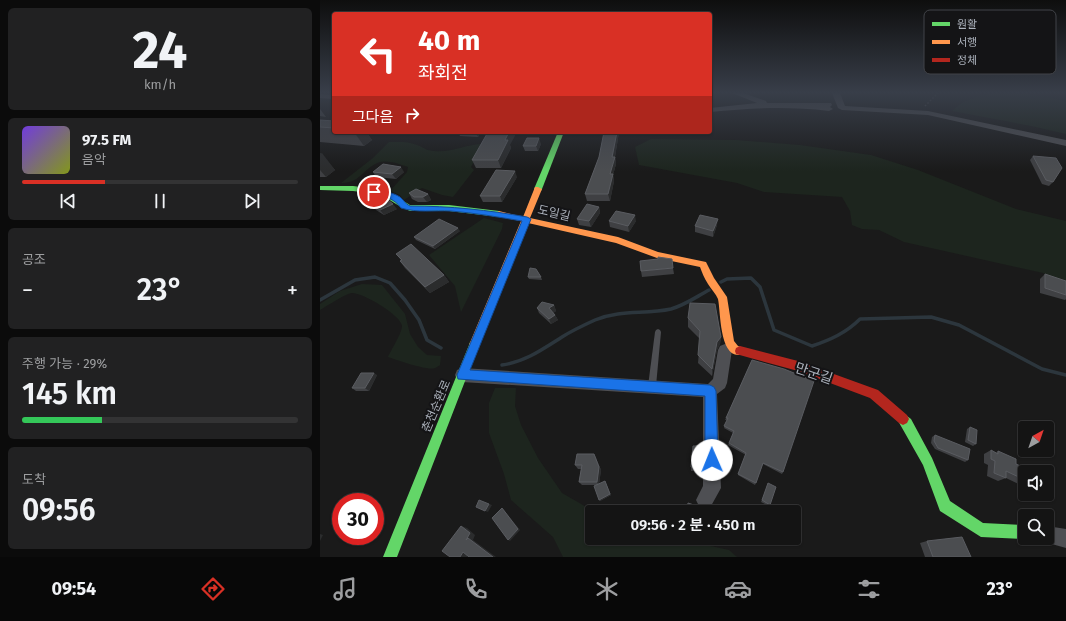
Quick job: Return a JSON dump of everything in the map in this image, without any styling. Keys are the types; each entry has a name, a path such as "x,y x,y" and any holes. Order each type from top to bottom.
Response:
{"street":[{"path":"953,119 983,124 1066,143"},
{"name":"춘천순환로","path":"390,557 418,481 527,219 560,134"},
{"name":"도일길","path":"320,188 350,188 386,194 399,200 404,207 449,208 488,212 527,219 597,236"},
{"name":"만군길","path":"597,236 618,240 657,255 703,264 722,297 730,342 734,350 798,366 874,394 907,423 928,462 945,506 981,530 1018,532"},
{"path":"462,375 652,386 710,391 720,383 724,350"},
{"path":"705,500 712,488 710,391"},
{"path":"1054,536 1066,539"}],"lane":[{"path":"652,386 658,332"}],"shaded area":[{"path":"994,119 1066,119 1066,134"},
{"path":"651,139 736,140 800,145 871,155 918,170 1016,209 1066,221 1066,285 1043,273 904,242 879,230 862,229 852,225 850,211 842,197 764,192 737,183 639,165 635,147"},
{"path":"389,142 410,143 429,150 440,151 483,144 471,167 474,170 453,197 422,188 404,200 400,195 390,191 407,172 408,167 390,162 380,162 375,164 353,181 341,183 373,158"},
{"path":"484,218 503,223 502,229 461,312 455,286 429,255"},
{"path":"362,284 382,285 405,314 410,334 418,347 427,355 441,356 440,365 431,369 412,365 388,357 402,329 400,321 381,305 364,297 352,293 320,310 320,304 340,291"},
{"path":"495,388 516,388 515,406 521,425 538,458 562,493 585,506 585,545 706,545 729,550 737,557 563,557 553,537 511,500 504,474 489,433 489,403"}],"building":[{"path":"320,120 332,121 332,128 320,127"},
{"path":"487,134 508,134 505,140 508,140 498,160 472,160"},
{"path":"604,134 617,134 612,157 615,157 610,174 613,174 608,194 585,194 599,157"},
{"path":"527,138 539,138 536,146 523,146"},
{"path":"1033,156 1056,158 1062,168 1053,182 1046,180"},
{"path":"383,164 401,167 392,174 373,172"},
{"path":"496,170 515,171 500,196 480,196"},
{"path":"416,189 428,194 423,197 414,197 409,193"},
{"path":"383,196 393,204 380,210 372,205 373,204 371,202"},
{"path":"587,204 599,207 589,221 577,219"},
{"path":"616,211 635,215 628,226 609,221"},
{"path":"700,215 718,219 713,231 695,226"},
{"path":"439,219 458,228 433,246 414,237"},
{"path":"411,244 444,275 425,287 400,261 402,260 396,254"},
{"path":"658,257 672,259 673,268 641,271 640,261 658,259"},
{"path":"530,268 536,269 541,277 528,277"},
{"path":"1045,274 1066,281 1066,295 1045,288"},
{"path":"542,302 554,305 549,308 555,315 549,319 537,308"},
{"path":"690,303 715,304 721,337 717,342 712,369 698,355 700,331 688,318"},
{"path":"752,360 784,369 814,381 783,472 763,463 756,483 738,474 746,453 729,443 734,431 724,426 728,418 726,418"},
{"path":"361,373 374,373 365,388 352,388"},
{"path":"970,427 977,430 976,444 968,440"},
{"path":"935,435 970,449 968,460 938,448 934,441"},
{"path":"693,446 702,446 702,468 691,467"},
{"path":"991,450 998,454 998,451 1016,459 1016,464 1018,465 1018,477 1006,471 1006,478 994,473 995,461 991,459"},
{"path":"577,454 594,454 599,467 597,482 579,482 582,465 575,465"},
{"path":"605,481 610,494 599,500 594,486"},
{"path":"768,483 776,487 770,505 762,500"},
{"path":"479,500 489,504 485,511 476,507"},
{"path":"502,508 518,529 508,540 492,518"},
{"path":"461,526 470,533 466,540 468,538 493,557 469,557 463,552 460,557 450,557 442,551"},
{"path":"962,537 971,557 933,557 927,541"}],"waterway":[{"path":"320,300 355,280 375,277 390,283 405,300 419,320 427,340 441,348"},
{"path":"721,282 727,279 751,278 760,287 774,330 812,346 838,336 860,319 931,317 959,325 1042,369 1066,375"},
{"path":"502,365 526,358 570,332 595,320 614,314 652,312 671,309 686,303 709,290"}],"traffic: fast":[{"path":"538,189 560,134"},
{"path":"320,188 353,188 370,190 386,194 404,206 410,208 449,208 499,214"},
{"path":"390,557 474,345"},
{"path":"903,419 907,423 928,462 945,506 981,530 1018,532"}],"traffic: slow":[{"path":"474,345 538,189"},
{"path":"499,214 618,240 657,255 703,264 710,280 722,297 729,342 734,349 740,351"}],"traffic: jam":[{"path":"740,351 798,366 874,394 903,419"}],"route":[{"path":"374,192 386,194 399,200 404,207 417,209 449,208 488,212 527,219 462,375 652,386 710,391 712,460"}]}
